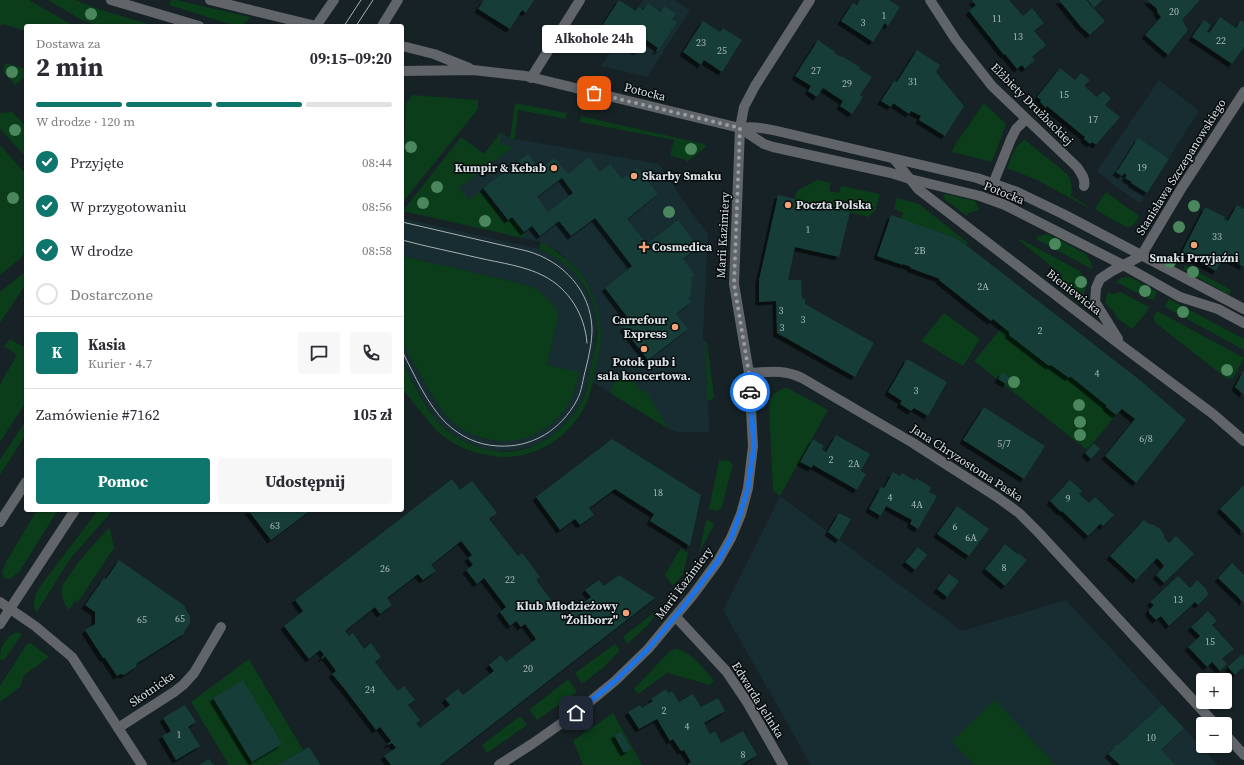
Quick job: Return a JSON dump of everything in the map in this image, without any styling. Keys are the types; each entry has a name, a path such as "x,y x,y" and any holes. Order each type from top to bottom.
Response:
{"street":[{"path":"111,0 192,24"},
{"path":"210,0 308,24"},
{"path":"317,24 334,0"},
{"path":"383,24 398,0"},
{"path":"531,78 580,0"},
{"name":"Marii Kazimiery","path":"500,765 576,713 615,681 648,649 676,616 718,561 731,538 748,488 754,446 749,373 734,284 740,128 744,107 755,86 810,0"},
{"name":"Elżbiety Drużbackiej","path":"930,0 956,40 992,86 1077,167 1083,176 1084,186"},
{"name":"Potocka","path":"404,47 439,56 473,70"},
{"name":"Potocka","path":"404,71 473,70 531,78 740,128 758,127 777,131 976,178 1017,192 1050,208 1244,309"},
{"name":"Stanisława Szczepanowskiego","path":"1141,256 1181,189 1244,92"},
{"path":"993,184 1016,129 1026,119"},
{"name":"Potocka","path":"740,128 764,144 773,147 891,173 968,193 1005,205 1123,265 1180,297 1218,309 1244,323"},
{"name":"Bieniewicka","path":"894,159 918,189 1213,414 1244,441"},
{"path":"1122,346 1095,302 1096,288 1100,279 1141,256"},
{"name":"Jana Chryzostoma Paska","path":"749,373 784,371 802,378 913,443 997,497 1019,513 1039,532 1209,717"},
{"path":"0,522 24,485"},
{"path":"0,624 74,512"},
{"path":"0,602 35,626 72,656 142,765"},
{"name":"Edwarda Jelinka","path":"676,616 726,671 747,702 783,765"},
{"name":"Skotnicka","path":"118,728 183,685 194,673 221,627"},
{"path":"1232,742 1244,755"}],"shaded area":[{"path":"643,0 674,0 690,10 647,77 601,66 619,41 618,40"},
{"path":"1159,80 1199,111 1140,203 1115,186 1097,171"},
{"path":"501,132 510,138 659,164 691,212 708,234 703,341 706,341 709,432 678,432 669,429 593,382 601,335 593,297 588,286 576,269 560,253 541,242 404,211 461,137 484,154"},
{"path":"404,218 539,249 563,262 576,274 593,304 597,324 594,351 588,383 581,405 560,429 536,445 517,450 496,451 482,449 457,438 444,428 434,417 404,366 404,345 434,400 457,426 469,433 480,438 496,441 510,441 550,425 562,413 569,402 579,373 547,366 557,321 555,308 540,292 523,284 404,256"},
{"path":"780,496 962,631 1066,600 1196,741 1196,753 1207,753 1218,765 811,765 723,610"}],"green space":[{"path":"0,0 29,0 71,24 24,24 24,30 2,24 0,26"},
{"path":"48,0 75,0 101,10 148,24 93,24 80,19"},
{"path":"171,0 176,0 250,17 244,24 230,24 169,5"},
{"path":"5,63 24,68 24,78 15,85 3,72"},
{"path":"412,95 478,100 478,109 404,201 404,154 406,104"},
{"path":"515,103 567,113 566,119 518,110 515,139 510,138"},
{"path":"984,103 1006,124 992,162 952,152 955,145"},
{"path":"12,112 24,124 24,155 0,129 0,113"},
{"path":"581,116 704,144 706,147 687,162 684,159 670,156 674,140 580,122"},
{"path":"501,132 500,144 513,147 459,188 469,200 481,191 505,223 511,218 525,235 523,238 404,211 461,137 484,154"},
{"path":"1025,140 1067,174 1072,185 1071,196 1088,206 1087,207 1037,180 1007,168 1016,148"},
{"path":"0,145 24,172 24,254 0,275"},
{"path":"817,180 831,183 829,191 839,193 841,186 880,194 876,209 869,217 795,199 797,191"},
{"path":"1106,192 1139,216 1132,226 1126,227 1096,210 1096,207"},
{"path":"946,194 975,201 979,210 968,213 967,216 943,198"},
{"path":"897,198 919,204 968,243 966,245 953,237 900,219 903,213 894,209"},
{"path":"1048,234 1086,254 1091,262 1092,269 1036,239 1037,237"},
{"path":"1020,239 1080,271 1083,279 1088,281 1084,292 1083,304 1081,305 1063,291 1062,275 1020,241"},
{"path":"541,242 562,256 574,267 585,280 596,304 600,322 601,338 595,373 589,395 583,410 572,425 553,442 543,448 519,456 507,457 482,454 469,450 451,442 440,434 404,391 404,366 420,396 437,421 444,428 451,434 467,443 488,450 500,452 524,449 546,439 566,423 576,412 585,395 596,345 597,324 595,311 586,288 571,269 561,261 539,249"},
{"path":"404,256 523,284 540,292 557,311 557,321 547,365 579,372 570,401 564,411 547,427 526,438 503,441 491,440 462,429 445,414 430,393 404,345"},
{"path":"1185,265 1231,290 1229,295 1183,269"},
{"path":"24,273 24,287 0,323 0,292"},
{"path":"1121,278 1132,278 1157,292 1153,300 1116,282"},
{"path":"1108,292 1112,294 1121,292 1149,307 1146,313 1132,329 1117,318 1115,313 1105,303"},
{"path":"1169,299 1244,339 1244,350 1167,308 1165,306"},
{"path":"1157,311 1244,358 1233,378 1226,378 1157,324 1154,321 1154,318"},
{"path":"944,313 980,339 963,366 921,341"},
{"path":"1002,327 1009,332 1009,335 1049,366 1051,365 1068,378 1070,376 1116,415 1087,450 974,361"},
{"path":"10,339 23,347 24,346 24,405 0,442 0,384 17,355 4,346"},
{"path":"706,341 714,397 711,400 707,400"},
{"path":"628,374 642,392 645,390 669,429 610,393 614,383"},
{"path":"788,388 828,410 780,496 773,491 769,404 774,394"},
{"path":"24,423 24,437 0,475 0,460"},
{"path":"719,460 730,461 733,465 721,509 717,511 709,509"},
{"path":"36,512 57,512 19,572 10,579 5,579 2,573 6,562"},
{"path":"96,512 111,512 70,559 36,613 34,600 39,588"},
{"path":"706,520 712,522 714,525 699,553"},
{"path":"109,528 114,548 78,602 76,600 69,610 62,596 63,586 73,569"},
{"path":"681,548 688,553 683,574 673,586 665,575"},
{"path":"661,607 648,625 627,644 623,637"},
{"path":"16,632 22,634 4,660 0,659 2,646 9,637"},
{"path":"31,643 49,657 24,675 20,687 0,702 0,686 27,644"},
{"path":"615,644 620,650 604,667 582,684 575,673"},
{"path":"675,649 685,652 691,656 701,665 714,681 708,686 707,684 667,673 638,694 634,689 670,651"},
{"path":"249,659 303,750 277,765 229,765 191,702"},
{"path":"568,679 577,692 537,720 529,710"},
{"path":"995,700 1055,765 974,765 952,741"},
{"path":"613,713 642,765 583,765 574,740"},
{"path":"520,716 527,725 487,753 482,745"}],"building":[{"path":"484,0 534,0 526,13 522,10 510,29 478,9"},
{"path":"619,0 636,11 638,7 643,10 648,3 660,12 664,6 676,13 672,19 677,22 658,51 656,51 658,48 645,39 637,52 619,40 616,44 598,32"},
{"path":"860,0 889,0 900,7 888,26 885,23 873,42 841,21 853,3 857,5"},
{"path":"972,0 1009,0 1023,16 1032,8 1044,23 1034,31 1046,45 1032,57 1035,60 1025,69 1022,65 1017,69 969,11 976,5"},
{"path":"1059,0 1086,0 1105,21 1090,35 1081,27"},
{"path":"1088,0 1102,0 1094,8"},
{"path":"1147,0 1200,0 1182,20 1188,30 1168,55 1145,35 1161,17 1157,12 1157,9"},
{"path":"1220,17 1236,28 1241,20 1244,23 1244,47 1232,64 1192,37 1204,20 1211,25 1207,31 1209,33"},
{"path":"703,21 720,32 723,28 742,40 722,72 704,60 701,65 683,52"},
{"path":"818,40 835,52 834,53 841,57 842,56 861,68 859,69 872,77 860,95 863,97 852,114 840,106 843,101 823,88 817,97 808,91 811,86 795,76"},
{"path":"917,50 940,65 936,72 964,106 945,136 919,120 921,116 911,111 909,114 893,103 891,107 881,101 894,81 897,82"},
{"path":"1060,68 1075,80 1081,73 1090,80 1084,86 1097,97 1103,91 1111,98 1105,105 1120,117 1096,145 1092,142 1090,144 1084,139 1085,137 1047,106 1046,108 1037,97"},
{"path":"1138,138 1169,159 1147,193 1125,178 1127,175 1124,173 1122,176 1116,172"},
{"path":"528,154 539,169 555,158 568,174 589,157 600,172 610,164 622,179 637,168 658,194 627,219 647,244 678,220 698,247 683,259 695,275 691,278 690,296 688,298 691,302 676,314 688,329 648,360 623,328 631,322 605,288 632,266 595,218 571,236 559,221 540,236 532,226 524,232 512,217 508,220 483,188","holes":["562,178 573,193 548,212 537,197"]},
{"path":"778,195 850,212 839,257 795,247 788,280 801,280 802,298 805,299 805,304 874,343 855,377 777,333 776,301 759,302 759,280"},
{"path":"1237,205 1244,209 1244,267 1227,258 1228,256 1225,254 1216,271 1182,252 1205,207 1225,217 1224,219 1228,221"},
{"path":"891,215 953,237 966,245 1141,381 1186,420 1136,483 1105,456 1135,419 1122,409 1116,415 1070,376 1069,378 1051,365 1049,366 1009,335 1009,332 993,319 991,321 939,280 940,279 903,264 877,256"},
{"path":"907,359 947,382 928,416 914,408 911,411 900,404 902,401 888,392"},
{"path":"1244,370 1244,395 1235,387"},
{"path":"1002,372 1010,378 1006,384 998,379"},
{"path":"984,407 1045,446 1024,479 963,440"},
{"path":"836,435 870,454 861,471 866,474 857,490 813,465 812,468 800,462 813,439 824,446 822,450 826,452"},
{"path":"612,439 701,495 690,546 650,521 654,514 615,489 589,508 594,515 580,525 575,519 560,530 536,497"},
{"path":"1094,443 1100,449 1091,459 1085,453"},
{"path":"893,472 900,476 902,473 915,481 916,478 931,487 929,492 937,496 918,529 910,524 912,520 886,506 881,516 869,509 881,487 884,488"},
{"path":"452,479 460,490 472,481 497,513 489,519 518,556 522,553 540,577 536,580 564,617 591,597 585,590 599,580 604,586 619,575 655,598 440,765 391,765 384,756 396,748 392,743 387,744 391,741 380,727 376,730 332,674 336,671 325,656 322,659 321,658 324,655 320,650 309,659 284,626 303,611 295,600","holes":["461,541 472,555 468,558 473,565 466,570 477,584 484,578 506,607 500,612 510,626 516,621 521,627 525,624 536,639 506,662 501,655 489,665 494,671 463,695 458,689 445,699 450,705 420,728 416,723 420,720 408,705 415,700 404,686 398,691 385,675 375,662 381,657 371,643 364,649 353,633 349,636 345,631 375,607 380,614 392,605 387,598 418,574 423,580 436,571 431,565"]},
{"path":"1070,480 1082,491 1079,494 1089,503 1095,497 1114,515 1103,526 1100,524 1088,536 1050,501"},
{"path":"1244,485 1244,533 1220,509"},
{"path":"957,506 989,529 969,556 937,534"},
{"path":"250,512 308,512 271,540"},
{"path":"839,513 851,519 839,540 828,532"},
{"path":"1144,520 1160,529 1165,539 1169,543 1176,536 1194,554 1164,583 1156,575 1164,566 1157,558 1136,580 1110,556"},
{"path":"1005,544 1027,560 1005,586 985,569"},
{"path":"918,547 927,555 915,570 905,562"},
{"path":"119,560 185,606 190,616 190,623 184,632 185,633 136,664 137,666 124,675 121,674 117,676 105,658 103,658 85,630 95,624 95,612 85,605"},
{"path":"1232,563 1244,575 1244,603 1218,578"},
{"path":"949,574 959,581 947,597 937,589"},
{"path":"1178,576 1190,588 1197,580 1208,593 1198,605 1195,602 1169,626 1161,616 1156,620 1149,613 1149,610 1154,605 1150,602"},
{"path":"1208,611 1217,621 1212,625 1234,649 1222,659 1227,664 1220,671 1212,662 1207,667 1188,647 1200,636 1191,627"},
{"path":"1242,654 1244,657 1244,667 1235,675 1228,667"},
{"path":"243,680 282,744 252,762 213,698"},
{"path":"666,689 668,693 672,691 679,702 693,694 701,707 718,698 725,711 704,723 710,734 715,731 721,743 743,731 757,755 741,765 688,765 691,762 684,750 681,751 673,739 670,741 657,719 639,729 628,712 640,705 642,708 653,701 651,699"},
{"path":"185,705 196,722 188,727 200,746 176,760 162,736 171,731 163,718"},
{"path":"1162,705 1184,728 1161,750 1175,765 1120,765 1108,754 1116,745 1118,745"},
{"path":"621,732 631,749 624,753 614,735"},
{"path":"309,747 320,764 319,765 277,765"},
{"path":"209,759 213,765 199,765"}],"tram line":[{"path":"345,24 361,0"},
{"path":"357,24 373,0"},
{"path":"404,222 527,251 552,262 563,270 580,290 586,302 592,329 590,348 581,389 579,396 570,411 563,420 544,435 522,444 510,446 498,446 477,442 464,436 446,423 427,398 404,355"},
{"path":"404,240 513,265 537,273 553,281 568,296 579,313 586,333 587,343"}],"way so far":[{"path":"594,93 740,128 734,284 749,373 750,392"}],"place":[{"name":"Alkohole 24h","path":"594,93"},
{"name":"Kumpir & Kebab","path":"554,168"},
{"name":"Skarby Smaku","path":"634,176"},
{"name":"Poczta Polska","path":"788,205"},
{"name":"Smaki Przyjaźni","path":"1194,245"},
{"name":"Cosmedica","path":"644,247"},
{"name":"Carrefour Express","path":"675,327"},
{"name":"Potok pub i sala koncertowa.","path":"644,349"},
{"name":"Klub Młodzieżowy \"Żoliborz\"","path":"626,613"}],"route":[{"path":"576,713 615,681 648,649 693,595 718,561 731,538 748,488 754,446 750,392"}]}
